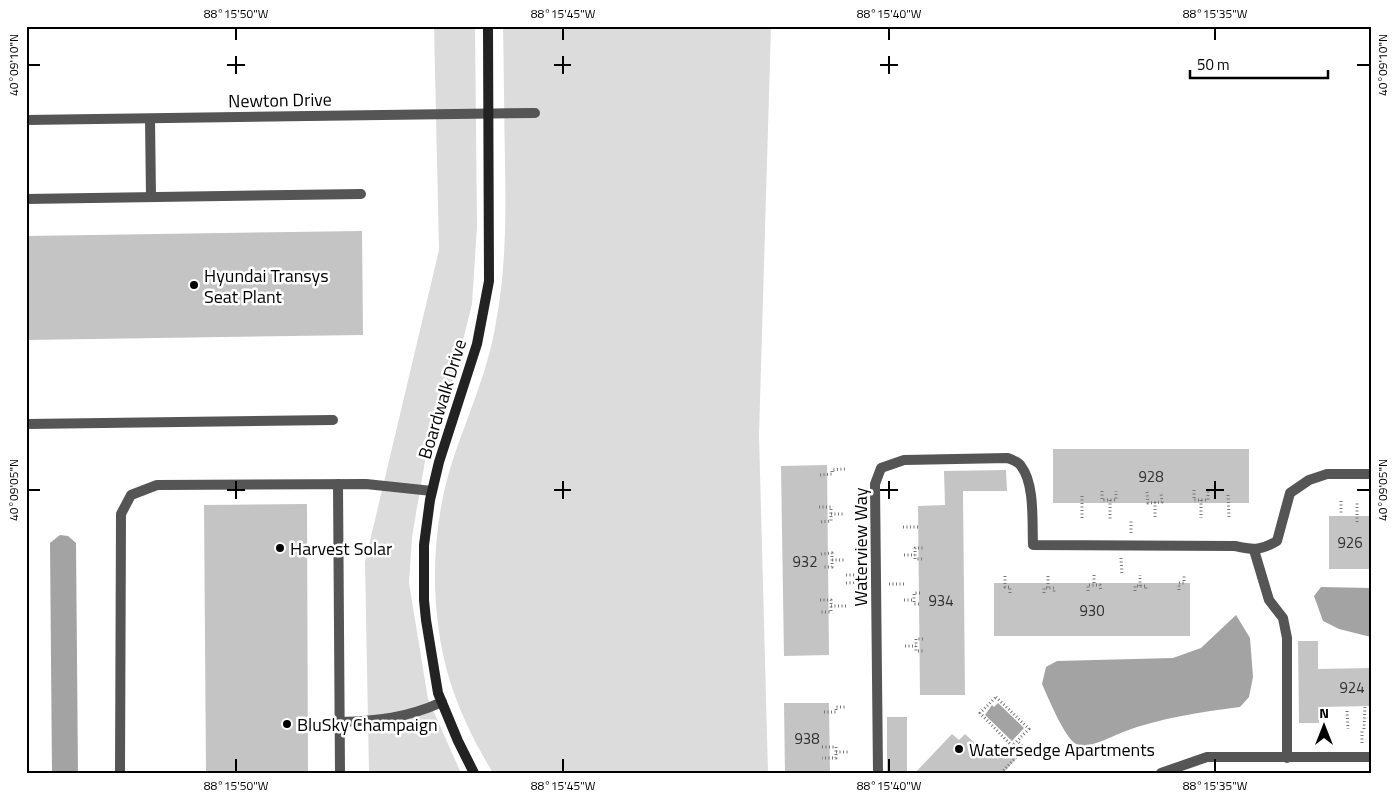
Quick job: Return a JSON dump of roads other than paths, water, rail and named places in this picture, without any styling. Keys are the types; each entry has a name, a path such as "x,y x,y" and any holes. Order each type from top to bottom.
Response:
{"street":[{"name":"Boardwalk Drive","path":"474,773 438,693 424,600 424,545 432,491 439,462 477,344 488,282 488,26"},
{"name":"Newton Drive","path":"26,120 535,113"},
{"path":"150,119 151,197"},
{"path":"26,199 361,194"},
{"path":"26,424 333,420"},
{"name":"Waterview Way","path":"878,773 875,484 881,468 904,460 1008,458 1020,464 1027,477 1030,490 1033,545 1235,546 1254,550"},
{"path":"1287,758 1287,638 1283,618 1269,600 1254,550 1265,548 1277,541 1290,493 1309,480 1326,474 1371,474"},
{"path":"338,484 340,773"},
{"path":"120,773 121,514 131,495 157,485 366,484 432,491"},
{"path":"340,722 376,721 421,711 442,702"},
{"path":"1161,773 1207,757 1371,757"}],"place":[{"name":"Hyundai Transys Seat Plant","path":"194,285"},
{"name":"Harvest Solar","path":"280,548"},
{"name":"BluSky Champaign","path":"287,724"},
{"name":"Watersedge Apartments","path":"959,749"}]}
